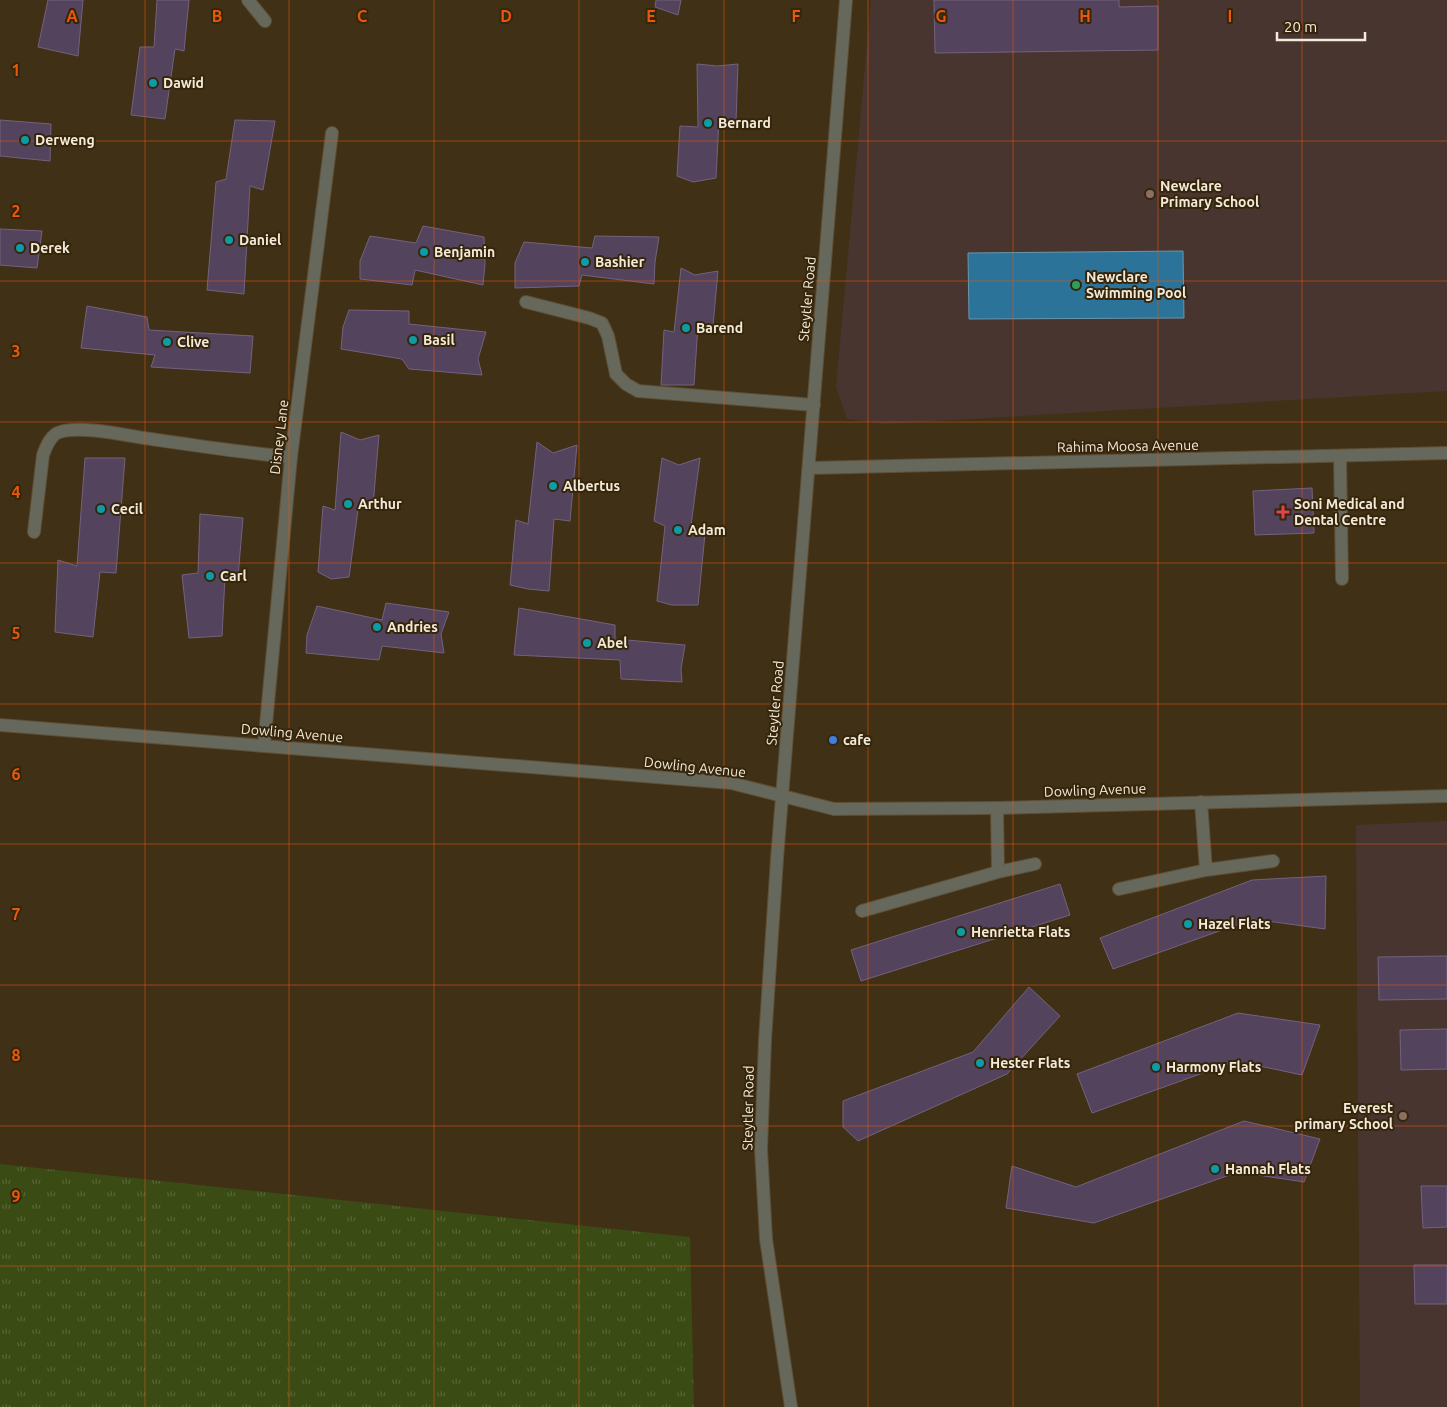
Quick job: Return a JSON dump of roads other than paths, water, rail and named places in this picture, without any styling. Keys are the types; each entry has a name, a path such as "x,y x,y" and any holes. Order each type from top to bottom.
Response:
{"street":[{"path":"248,0 265,21"},
{"name":"Steytler Road","path":"791,1407 766,1240 761,1149 764,1040 846,0"},
{"name":"Disney Lane","path":"264,746 291,457 332,133"},
{"path":"526,302 602,323 608,336 616,374 626,384 638,391 814,405"},
{"path":"34,532 43,455 47,444 58,432 71,430 104,432 243,453 291,457"},
{"name":"Rahima Moosa Avenue","path":"810,468 1447,453"},
{"path":"1340,456 1342,579"},
{"name":"Dowling Avenue","path":"0,725 731,783 834,808 997,808 1447,796"},
{"path":"1201,802 1206,870"},
{"path":"997,808 998,872"},
{"path":"1119,890 1206,870 1273,861"},
{"path":"862,911 998,872 1035,864"}],"water":[{"name":"Newclare Swimming Pool","path":"1183,251 1184,318 969,319 968,253"}],"place":[{"name":"Dawid","path":"153,83"},
{"name":"Bernard","path":"708,123"},
{"name":"Derweng","path":"25,140"},
{"name":"Newclare Primary School","path":"1150,194"},
{"name":"Daniel","path":"229,240"},
{"name":"Derek","path":"20,248"},
{"name":"Benjamin","path":"424,252"},
{"name":"Bashier","path":"585,262"},
{"name":"Newclare Swimming Pool","path":"1076,285"},
{"name":"Barend","path":"686,328"},
{"name":"Basil","path":"413,340"},
{"name":"Clive","path":"167,342"},
{"name":"Albertus","path":"553,486"},
{"name":"Arthur","path":"348,504"},
{"name":"Cecil","path":"101,509"},
{"name":"Soni Medical and Dental Centre","path":"1283,512"},
{"name":"Adam","path":"678,530"},
{"name":"Carl","path":"210,576"},
{"name":"Andries","path":"377,627"},
{"name":"Abel","path":"587,643"},
{"name":"cafe","path":"833,740"},
{"name":"Hazel Flats","path":"1188,924"},
{"name":"Henrietta Flats","path":"961,932"},
{"name":"Hester Flats","path":"980,1063"},
{"name":"Harmony Flats","path":"1156,1067"},
{"name":"Everest primary School","path":"1403,1116"},
{"name":"Hannah Flats","path":"1215,1169"}]}
